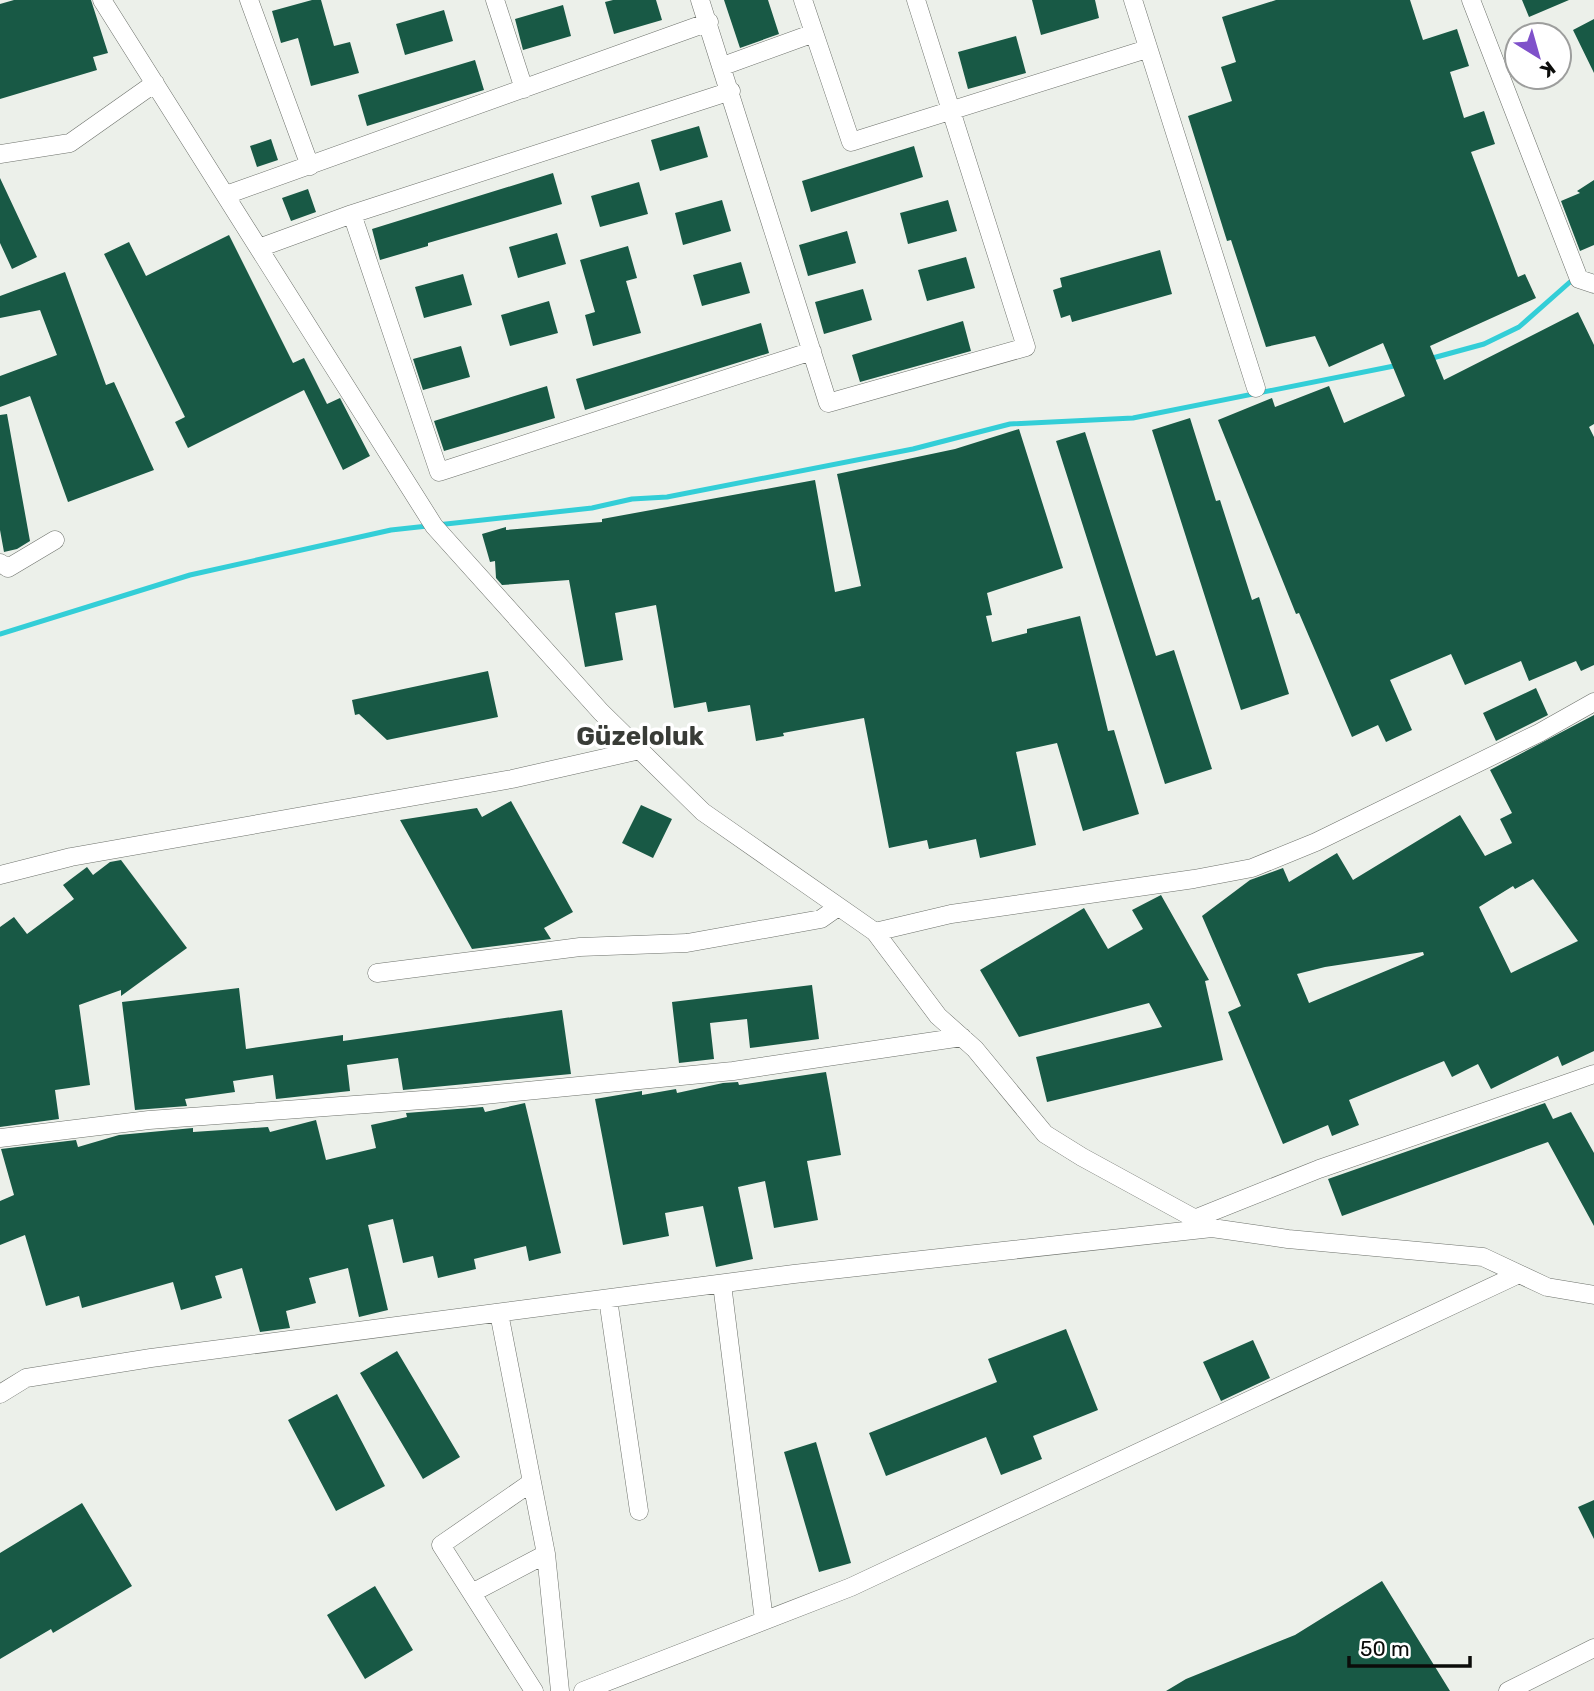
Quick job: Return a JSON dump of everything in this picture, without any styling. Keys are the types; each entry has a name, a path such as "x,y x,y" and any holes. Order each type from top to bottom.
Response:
{"street":[{"path":"102,0 431,521 601,712 703,812 875,932 938,1016 975,1049 1045,1133 1082,1157 1212,1228"},
{"path":"249,0 310,166"},
{"path":"495,0 524,89"},
{"path":"701,0 828,403 1026,347 916,0"},
{"path":"803,0 851,142 1147,49"},
{"path":"1133,0 1256,388"},
{"path":"1471,0 1587,281"},
{"path":"226,195 709,22"},
{"path":"723,66 814,33"},
{"path":"0,154 70,143 155,83"},
{"path":"260,247 352,214 731,91"},
{"path":"352,214 439,472 812,351"},
{"path":"0,563 8,568 55,540"},
{"path":"875,932 951,914 1194,879 1252,868 1329,836 1539,733 1594,702"},
{"path":"0,875 71,857 512,779 640,750"},
{"path":"377,973 580,947 687,943 821,919 838,907"},
{"path":"0,1138 149,1120 464,1097 733,1071 962,1037"},
{"path":"1194,1219 1320,1170 1594,1074"},
{"path":"0,1394 26,1378 151,1358 722,1284 1212,1228 1288,1239 1483,1256 1547,1287 1594,1295"},
{"path":"583,1691 851,1587 1519,1273"},
{"path":"722,1284 764,1620"},
{"path":"608,1299 639,1511"},
{"path":"499,1314 546,1554 560,1691"},
{"path":"532,1482 441,1545 534,1691"},
{"path":"472,1593 546,1554"},
{"path":"1508,1691 1594,1648"}],"building":[{"path":"14,0 91,0 108,53 93,57 97,70 0,99 0,4"},
{"path":"321,0 334,46 350,42 359,73 311,86 298,38 281,43 272,11"},
{"path":"656,0 662,20 614,34 605,2"},
{"path":"724,0 768,0 779,34 740,48"},
{"path":"1032,0 1095,0 1099,18 1041,35"},
{"path":"1276,0 1410,0 1423,40 1457,29 1469,66 1450,72 1464,118 1484,111 1495,144 1471,152 1518,277 1525,274 1536,298 1430,346 1444,380 1578,312 1594,345 1594,424 1589,427 1594,437 1594,665 1581,671 1576,661 1529,681 1521,661 1465,685 1451,654 1390,680 1412,730 1386,742 1378,725 1352,737 1299,613 1296,614 1218,420 1272,398 1275,407 1329,386 1344,423 1405,396 1383,343 1329,367 1315,336 1266,347 1231,240 1227,241 1188,116 1232,101 1221,67 1236,62 1222,17"},
{"path":"1522,0 1569,0 1529,17"},
{"path":"563,5 571,36 523,50 515,19"},
{"path":"444,10 453,41 405,55 396,24"},
{"path":"1594,19 1594,73 1573,30"},
{"path":"1016,36 1026,73 968,89 958,52"},
{"path":"475,60 484,90 367,126 358,95"},
{"path":"699,126 708,157 660,171 651,140"},
{"path":"271,139 278,160 257,167 250,146"},
{"path":"914,146 923,177 811,212 802,181"},
{"path":"553,173 562,204 428,243 428,246 380,260 372,229"},
{"path":"0,178 37,257 12,269 0,243"},
{"path":"1594,180 1594,245 1580,251 1561,201 1580,193 1577,191"},
{"path":"639,182 648,214 600,227 591,196"},
{"path":"308,189 316,212 291,221 282,198"},
{"path":"722,200 731,231 683,245 675,213"},
{"path":"948,200 957,231 908,244 900,213"},
{"path":"847,231 856,263 808,276 799,245"},
{"path":"557,233 566,264 518,278 509,247"},
{"path":"229,235 293,363 304,358 327,404 340,398 370,456 343,470 304,390 188,448 175,422 185,417 104,254 129,242 146,276"},
{"path":"628,246 637,278 626,281 641,333 593,346 585,315 595,312 580,260"},
{"path":"1160,250 1172,294 1072,322 1070,315 1061,318 1053,290 1062,287 1060,278"},
{"path":"966,257 975,288 927,301 918,270"},
{"path":"741,262 750,293 702,306 693,275"},
{"path":"65,272 106,385 114,382 154,470 68,502 30,396 0,407 0,376 57,355 40,310 0,318 0,296"},
{"path":"463,274 472,305 424,318 415,287"},
{"path":"863,289 872,320 824,334 815,302"},
{"path":"549,301 558,333 510,346 501,315"},
{"path":"963,321 971,351 860,382 852,355"},
{"path":"761,323 769,353 585,410 576,379"},
{"path":"461,346 470,377 423,390 413,359"},
{"path":"547,386 555,418 444,451 434,421"},
{"path":"7,414 30,541 17,549 4,552 0,530 0,415"},
{"path":"1190,418 1216,501 1220,500 1252,600 1259,597 1289,694 1241,710 1152,430"},
{"path":"1019,429 1063,568 987,593 992,615 986,616 992,642 1027,633 1027,629 1080,616 1108,731 1114,730 1139,814 1083,831 1057,743 1016,752 1036,845 980,858 976,839 929,849 927,840 889,848 864,718 783,733 784,736 756,741 750,705 708,712 706,702 674,708 656,605 615,613 623,660 585,667 569,580 502,585 496,578 495,561 490,562 482,534 506,527 506,530 602,522 602,519 815,480 835,592 861,586 837,474 955,449"},
{"path":"1085,432 1156,656 1174,650 1212,769 1165,784 1056,441"},
{"path":"488,671 498,717 387,740 359,714 355,715 352,700"},
{"path":"1536,688 1548,715 1496,741 1483,713"},
{"path":"1594,715 1594,1051 1562,1066 1558,1056 1491,1089 1478,1064 1452,1077 1444,1061 1349,1100 1359,1125 1332,1136 1328,1125 1283,1144 1228,1012 1241,1006 1202,916 1250,880 1283,868 1289,882 1337,853 1353,880 1460,815 1485,856 1512,843 1500,819 1512,813 1490,770","holes":["1533,879 1578,941 1511,973 1479,907 1513,886 1515,889","1423,952 1424,955 1309,1003 1297,974"]},
{"path":"511,801 573,912 544,928 551,939 472,949 400,820 477,808 482,817"},
{"path":"641,805 672,819 653,858 622,843"},
{"path":"121,860 187,948 121,996 121,990 79,1005 90,1085 55,1090 59,1119 0,1127 0,927 14,917 27,934 74,899 63,885 87,867 93,875 110,862"},
{"path":"1161,895 1209,980 1205,981 1223,1060 1047,1102 1036,1057 1162,1027 1149,1003 1019,1037 980,970 1084,908 1108,949 1143,929 1132,910"},
{"path":"812,985 819,1039 750,1048 747,1019 710,1023 714,1059 679,1063 672,1002"},
{"path":"239,988 246,1049 343,1035 343,1041 562,1010 571,1074 403,1090 398,1058 347,1065 350,1091 276,1099 273,1075 233,1081 235,1092 185,1099 187,1106 135,1110 122,1002"},
{"path":"826,1072 841,1155 807,1161 818,1220 774,1228 765,1181 738,1187 753,1259 716,1267 703,1206 665,1213 669,1236 623,1245 595,1099 642,1091 642,1095 676,1089 677,1093 723,1083 738,1082 739,1085"},
{"path":"525,1103 561,1253 529,1261 526,1246 474,1259 476,1269 438,1278 433,1256 403,1263 393,1219 368,1225 388,1310 359,1317 348,1268 309,1278 316,1303 286,1311 290,1328 260,1332 242,1268 215,1276 222,1298 181,1310 173,1282 82,1308 79,1296 46,1306 25,1235 0,1245 0,1201 14,1195 1,1149 76,1140 78,1147 119,1135 193,1128 193,1132 268,1127 270,1132 316,1120 326,1160 376,1148 371,1125 407,1117 406,1113 483,1107 485,1112"},
{"path":"1545,1103 1553,1119 1571,1112 1594,1153 1594,1226 1548,1142 1342,1216 1328,1179"},
{"path":"1066,1329 1098,1410 1033,1436 1042,1459 1001,1475 986,1437 886,1476 869,1433 997,1382 988,1359"},
{"path":"1253,1340 1270,1378 1221,1401 1203,1362"},
{"path":"397,1351 460,1457 423,1479 360,1373"},
{"path":"337,1394 385,1486 336,1511 288,1420"},
{"path":"816,1442 851,1563 819,1572 784,1452"},
{"path":"1594,1500 1594,1539 1578,1507"},
{"path":"82,1503 132,1586 53,1633 51,1629 0,1659 0,1553"},
{"path":"1382,1581 1450,1691 1166,1691 1186,1679 1295,1635"},
{"path":"375,1586 413,1650 365,1679 327,1615"}],"waterway":[{"path":"1429,359 1484,344 1519,327 1570,282 1578,281"},
{"path":"0,634 190,575 391,530 592,508 632,499 667,497 913,449 1010,424 1133,418 1399,365"}],"district":[{"name":"Güzeloluk","path":"640,736"}]}
